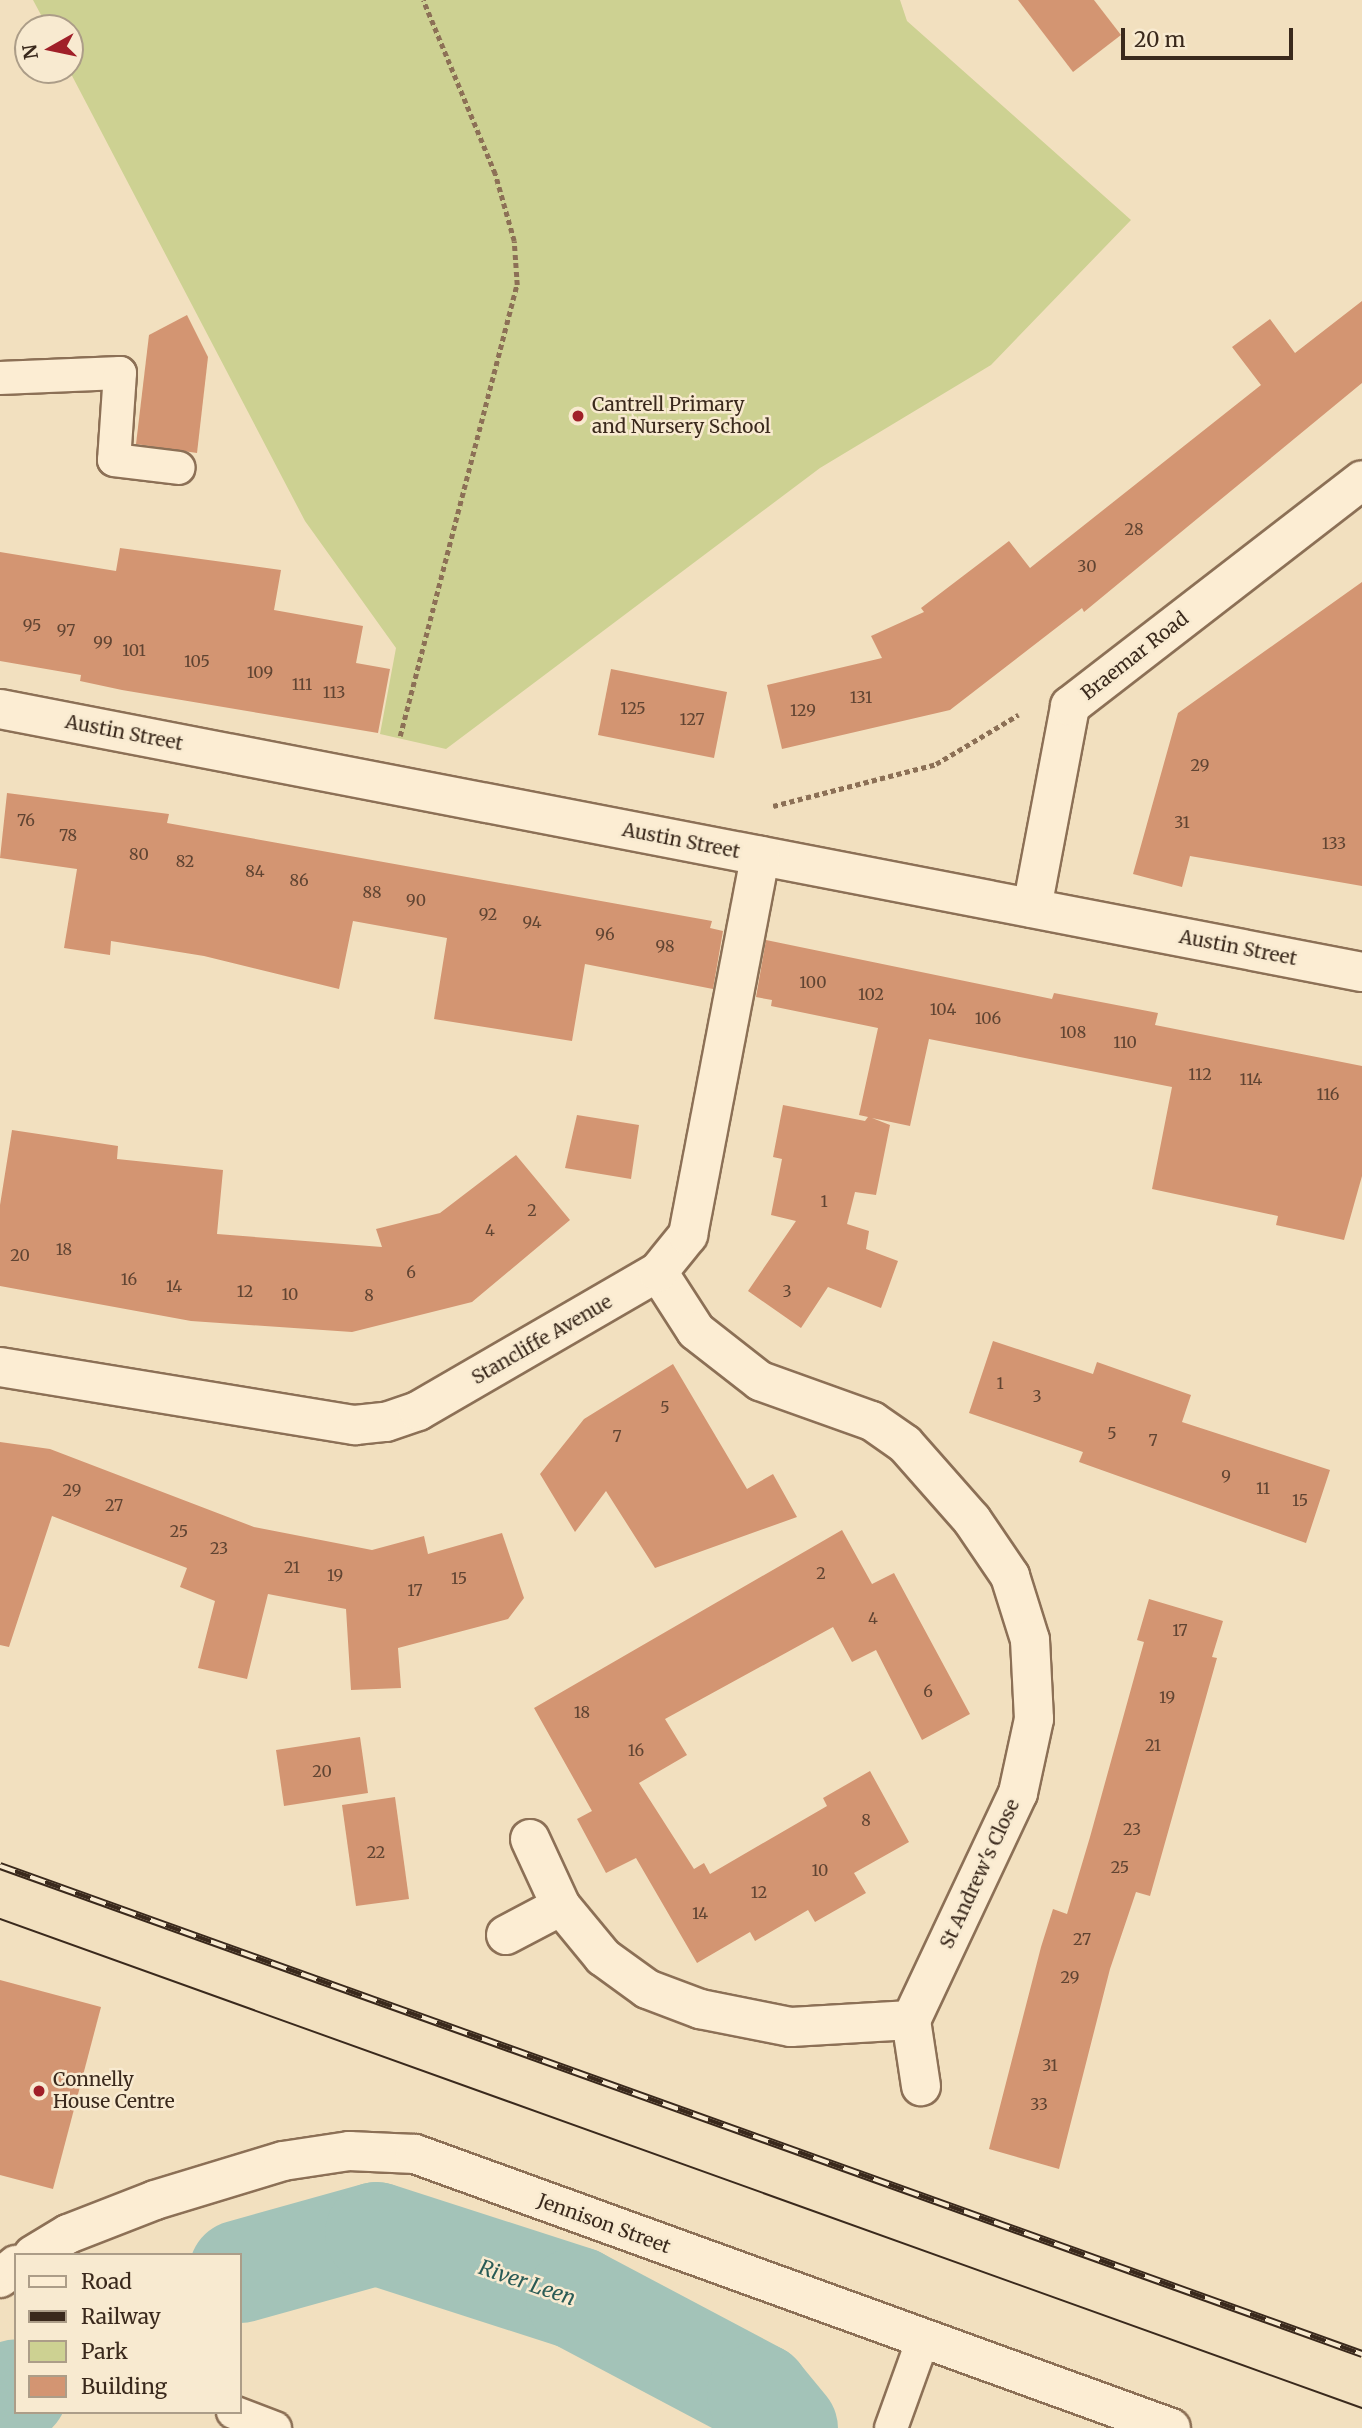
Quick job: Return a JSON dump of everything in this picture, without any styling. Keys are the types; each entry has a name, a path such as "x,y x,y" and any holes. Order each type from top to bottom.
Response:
{"street":[{"name":"Braemar Road","path":"1032,908 1070,706 1362,480"},
{"name":"Austin Street","path":"0,709 1362,972"},
{"name":"Stancliffe Avenue","path":"0,1367 355,1425 386,1422 418,1411 658,1272 688,1235 760,856"},
{"name":"St Andrew's Close","path":"658,1272 696,1331 760,1381 872,1421 905,1444 972,1520 1010,1576 1030,1640 1034,1719 1018,1793 911,2020"},
{"path":"530,1839 561,1906 603,1957 646,1989 700,2009 791,2027 911,2020 922,2086"},
{"path":"506,1935 561,1906"},
{"name":"Jennison Street","path":"37,2253 155,2200 283,2161 349,2151 415,2154 922,2342 1171,2428"},
{"path":"0,2278 14,2267"}],"lane":[{"path":"0,378 120,373 114,460 179,468"},
{"path":"891,2428 922,2342"},
{"path":"238,2414 275,2428"}],"path":[{"path":"385,784 420,676 517,285 514,241 495,174 423,0"},
{"path":"760,856 769,807 936,764 1024,711 1070,706"}],"green space":[{"name":"Cantrell Primary and Nursery School","path":"33,0 900,0 907,21 1131,220 991,365 820,468 446,749 380,734 396,648 305,521 76,84 84,84 84,14 40,14"}],"building":[{"path":"1018,0 1094,0 1121,35 1073,72"},
{"path":"1362,301 1362,383 1084,612 1082,608 950,710 782,749 767,685 882,658 871,636 924,612 921,608 1009,541 1030,568 1261,385 1232,347 1270,319 1295,353"},
{"path":"187,315 208,357 197,453 136,444 149,335"},
{"path":"120,548 281,570 274,610 363,626 356,663 390,669 378,733 122,690 80,681 81,675 0,661 0,552 116,571"},
{"path":"1362,582 1362,886 1190,856 1182,887 1133,874 1178,713"},
{"path":"611,669 727,692 714,758 598,735"},
{"path":"7,793 169,814 167,823 712,921 710,928 723,931 713,989 585,964 572,1041 434,1019 447,938 353,921 339,989 204,956 111,941 110,955 64,948 77,869 0,858"},
{"path":"766,940 1052,999 1054,993 1158,1013 1155,1025 1362,1066 1362,1176 1344,1240 1276,1225 1278,1216 1152,1189 1172,1087 929,1039 910,1126 872,1118 890,1125 876,1195 855,1192 847,1224 869,1231 866,1249 898,1261 881,1308 828,1287 801,1328 748,1291 796,1221 771,1215 782,1159 773,1157 783,1105 865,1121 868,1117 859,1115 878,1028 771,1006 772,1000 756,997"},
{"path":"577,1115 639,1125 631,1179 565,1168"},
{"path":"12,1130 118,1146 117,1159 223,1170 217,1234 382,1247 376,1229 440,1213 516,1155 570,1220 472,1302 352,1332 191,1321 0,1286 0,1205"},
{"path":"993,1341 1093,1374 1097,1362 1191,1395 1182,1422 1330,1470 1306,1543 1079,1462 1083,1452 969,1413"},
{"path":"673,1364 747,1489 773,1474 797,1517 655,1568 606,1491 575,1532 540,1474 584,1419"},
{"path":"0,1442 50,1449 254,1527 372,1550 424,1536 428,1554 502,1533 524,1598 508,1619 398,1648 401,1688 351,1690 346,1609 268,1594 247,1679 198,1668 215,1601 180,1587 187,1568 52,1516 9,1647 0,1645"},
{"path":"842,1530 872,1584 894,1573 970,1714 922,1740 876,1650 852,1662 833,1627 665,1719 687,1755 639,1783 694,1869 704,1863 710,1874 827,1806 823,1798 870,1771 909,1842 854,1873 866,1893 815,1922 808,1910 755,1941 750,1932 697,1963 636,1858 606,1873 577,1819 592,1811 534,1708"},
{"path":"1149,1599 1223,1621 1212,1657 1217,1658 1150,1896 1136,1892 1110,1969 1059,2169 989,2149 1053,1909 1067,1914 1090,1837 1144,1642 1137,1640"},
{"path":"360,1737 368,1793 284,1806 276,1750"},
{"path":"395,1797 409,1899 356,1906 342,1805"},
{"name":"Connelly House Centre","path":"0,1980 101,2007 53,2189 0,2175"}],"waterway":[{"name":"River Leen","path":"242,2270 376,2233 577,2298 758,2394 786,2428"}],"tram line":[{"path":"0,1919 1362,2408"}],"railway":[{"path":"0,1866 1362,2354"}],"place":[{"name":"Cantrell Primary and Nursery School","path":"578,416"},
{"name":"Connelly House Centre","path":"39,2091"}]}
